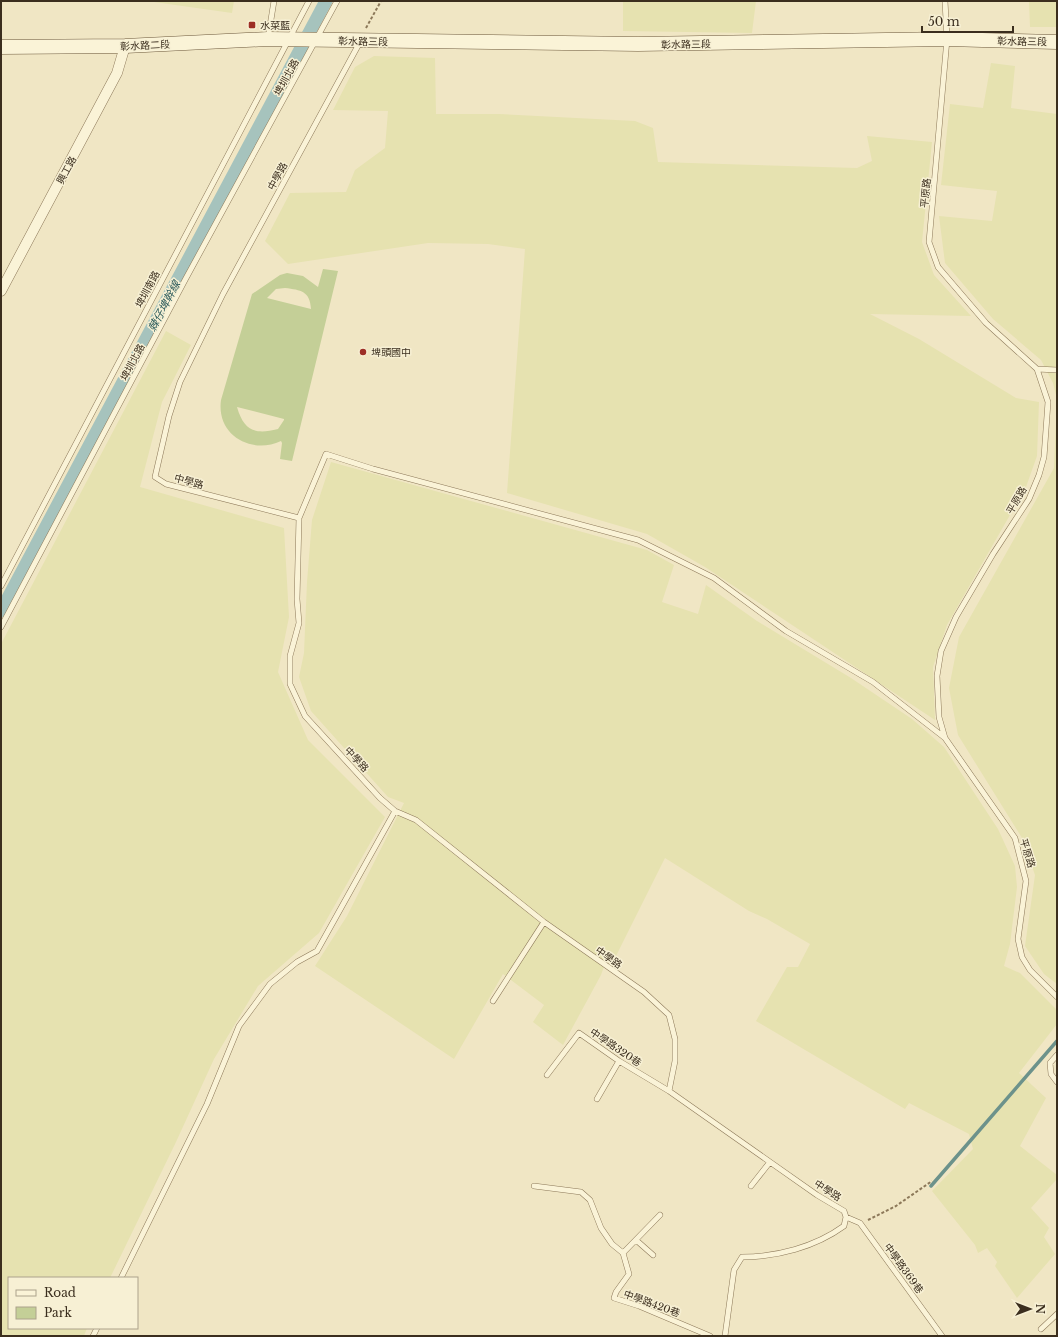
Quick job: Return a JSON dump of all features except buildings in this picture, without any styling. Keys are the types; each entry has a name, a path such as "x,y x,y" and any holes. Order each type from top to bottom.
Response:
{"main road":[{"name":"彰水路二段","path":"1,47 125,46 289,39"},
{"name":"彰水路三段","path":"289,39 638,44 947,39 1057,42"}],"street":[{"name":"興工路","path":"1,291 117,73 125,46"}],"lane":[{"path":"268,39 274,1"},
{"name":"埤圳南路","path":"1,586 309,1"},
{"name":"埤圳北路","path":"1,627 189,273 337,1"},
{"name":"平原路","path":"945,1 947,39 929,242 938,267 986,323 1037,369 1048,402 1044,457 1039,475 1029,500 974,586 956,617 941,651 937,676 939,716 945,738 1015,838 1026,882 1018,939 1022,957 1030,970 1057,997"},
{"name":"中學路","path":"360,41 223,294 180,382 169,416 155,477 166,484 299,518 297,599 298,622 290,656 290,684 305,716 380,798 395,811 416,820 544,922 644,992 669,1015 675,1039 675,1061 669,1091 770,1162 844,1211 846,1217"},
{"path":"1037,369 1057,370"},
{"path":"299,518 326,454 373,469 638,540 714,578 786,630 873,682 945,738"},
{"path":"121,1277 207,1104 239,1026 270,984 297,962 317,951 395,811"},
{"path":"493,1001 544,922"},
{"name":"中學路320巷","path":"547,1075 579,1033 619,1061 669,1091"},
{"path":"1057,1054 1050,1063 1051,1074 1057,1082"},
{"path":"597,1099 619,1061"},
{"path":"751,1186 770,1162"},
{"path":"534,1186 581,1192 590,1200 601,1228 612,1244 623,1253 660,1215"},
{"path":"725,1336 734,1270 742,1257 760,1257 817,1243 844,1226 846,1217"},
{"name":"中學路369巷","path":"846,1217 860,1224 942,1336"},
{"path":"636,1240 653,1255"},
{"name":"中學路420巷","path":"623,1253 628,1274 616,1292 614,1298 639,1306 710,1336"},
{"path":"1040,1329 1057,1314"}],"path":[{"path":"360,41 371,17 381,1"},
{"path":"860,1224 896,1206 932,1181"}],"shaded area":[{"path":"147,1 234,1 232,13"},
{"path":"623,1 756,1 752,33 623,31"},
{"path":"1029,1 1057,1 1057,27 1030,27"},
{"path":"374,56 435,58 436,114 499,114 635,121 653,128 658,162 857,168 872,161 867,136 932,142 922,242 934,275 971,316 870,314 919,339 1016,398 1039,402 1037,456 1026,487 947,625 933,667 935,720 705,567 647,534 507,493 525,249 488,244 428,243 288,264 265,241 290,193 346,192 355,170 385,148 388,111 333,110 355,67"},
{"path":"991,63 1015,66 1011,108 1057,114 1057,399 1053,383 1041,360 993,319 945,263 939,216 992,221 997,191 941,185 950,104 983,108"},
{"path":"166,331 191,345 162,402 140,487 284,528 289,617 278,672 308,740 385,817 319,933 258,986 214,1059 176,1142 110,1277 8,1277 8,1329 87,1329 84,1336 1,1336 1,644"},
{"path":"1057,399 1057,984 1044,974 1025,946 1035,875 1022,838 958,735 949,688 959,637 1054,468"},
{"path":"331,462 647,550 674,565 662,602 698,614 706,585 757,621 851,678 912,719 944,747 998,829 1015,866 1017,887 1010,944 1004,966 1020,973 1057,1010 1057,1024 1019,1073 1046,1098 1020,1146 1057,1175 1057,1179 1031,1208 1049,1228 1044,1237 1055,1254 1017,1298 995,1266 997,1262 987,1248 978,1253 975,1245 932,1191 973,1149 969,1134 909,1103 905,1109 756,1021 787,967 798,967 810,944 767,919 749,911 665,858 613,962 608,955 601,975 563,1045 533,1022 544,1005 503,974 454,1059 315,966 347,916 404,803 388,797 311,711 299,677 304,653 307,582 312,520"}],"green space":[{"path":"323,269 338,271 292,461 280,459 281,441 270,445 258,445 238,439 230,432 224,423 221,412 221,400 252,294 280,275 287,273 303,276 318,287","holes":["285,288 304,292 309,298 311,309 267,298 276,289","237,407 284,419 284,420 278,429 270,431 257,431 247,426 243,421"]}],"waterway":[{"name":"棘仔埤幹線","path":"1,611 326,1"},
{"path":"931,1186 1057,1041"}],"place":[{"name":"水菜藍","path":"252,25"},
{"name":"埤頭國中","path":"363,352"}]}
